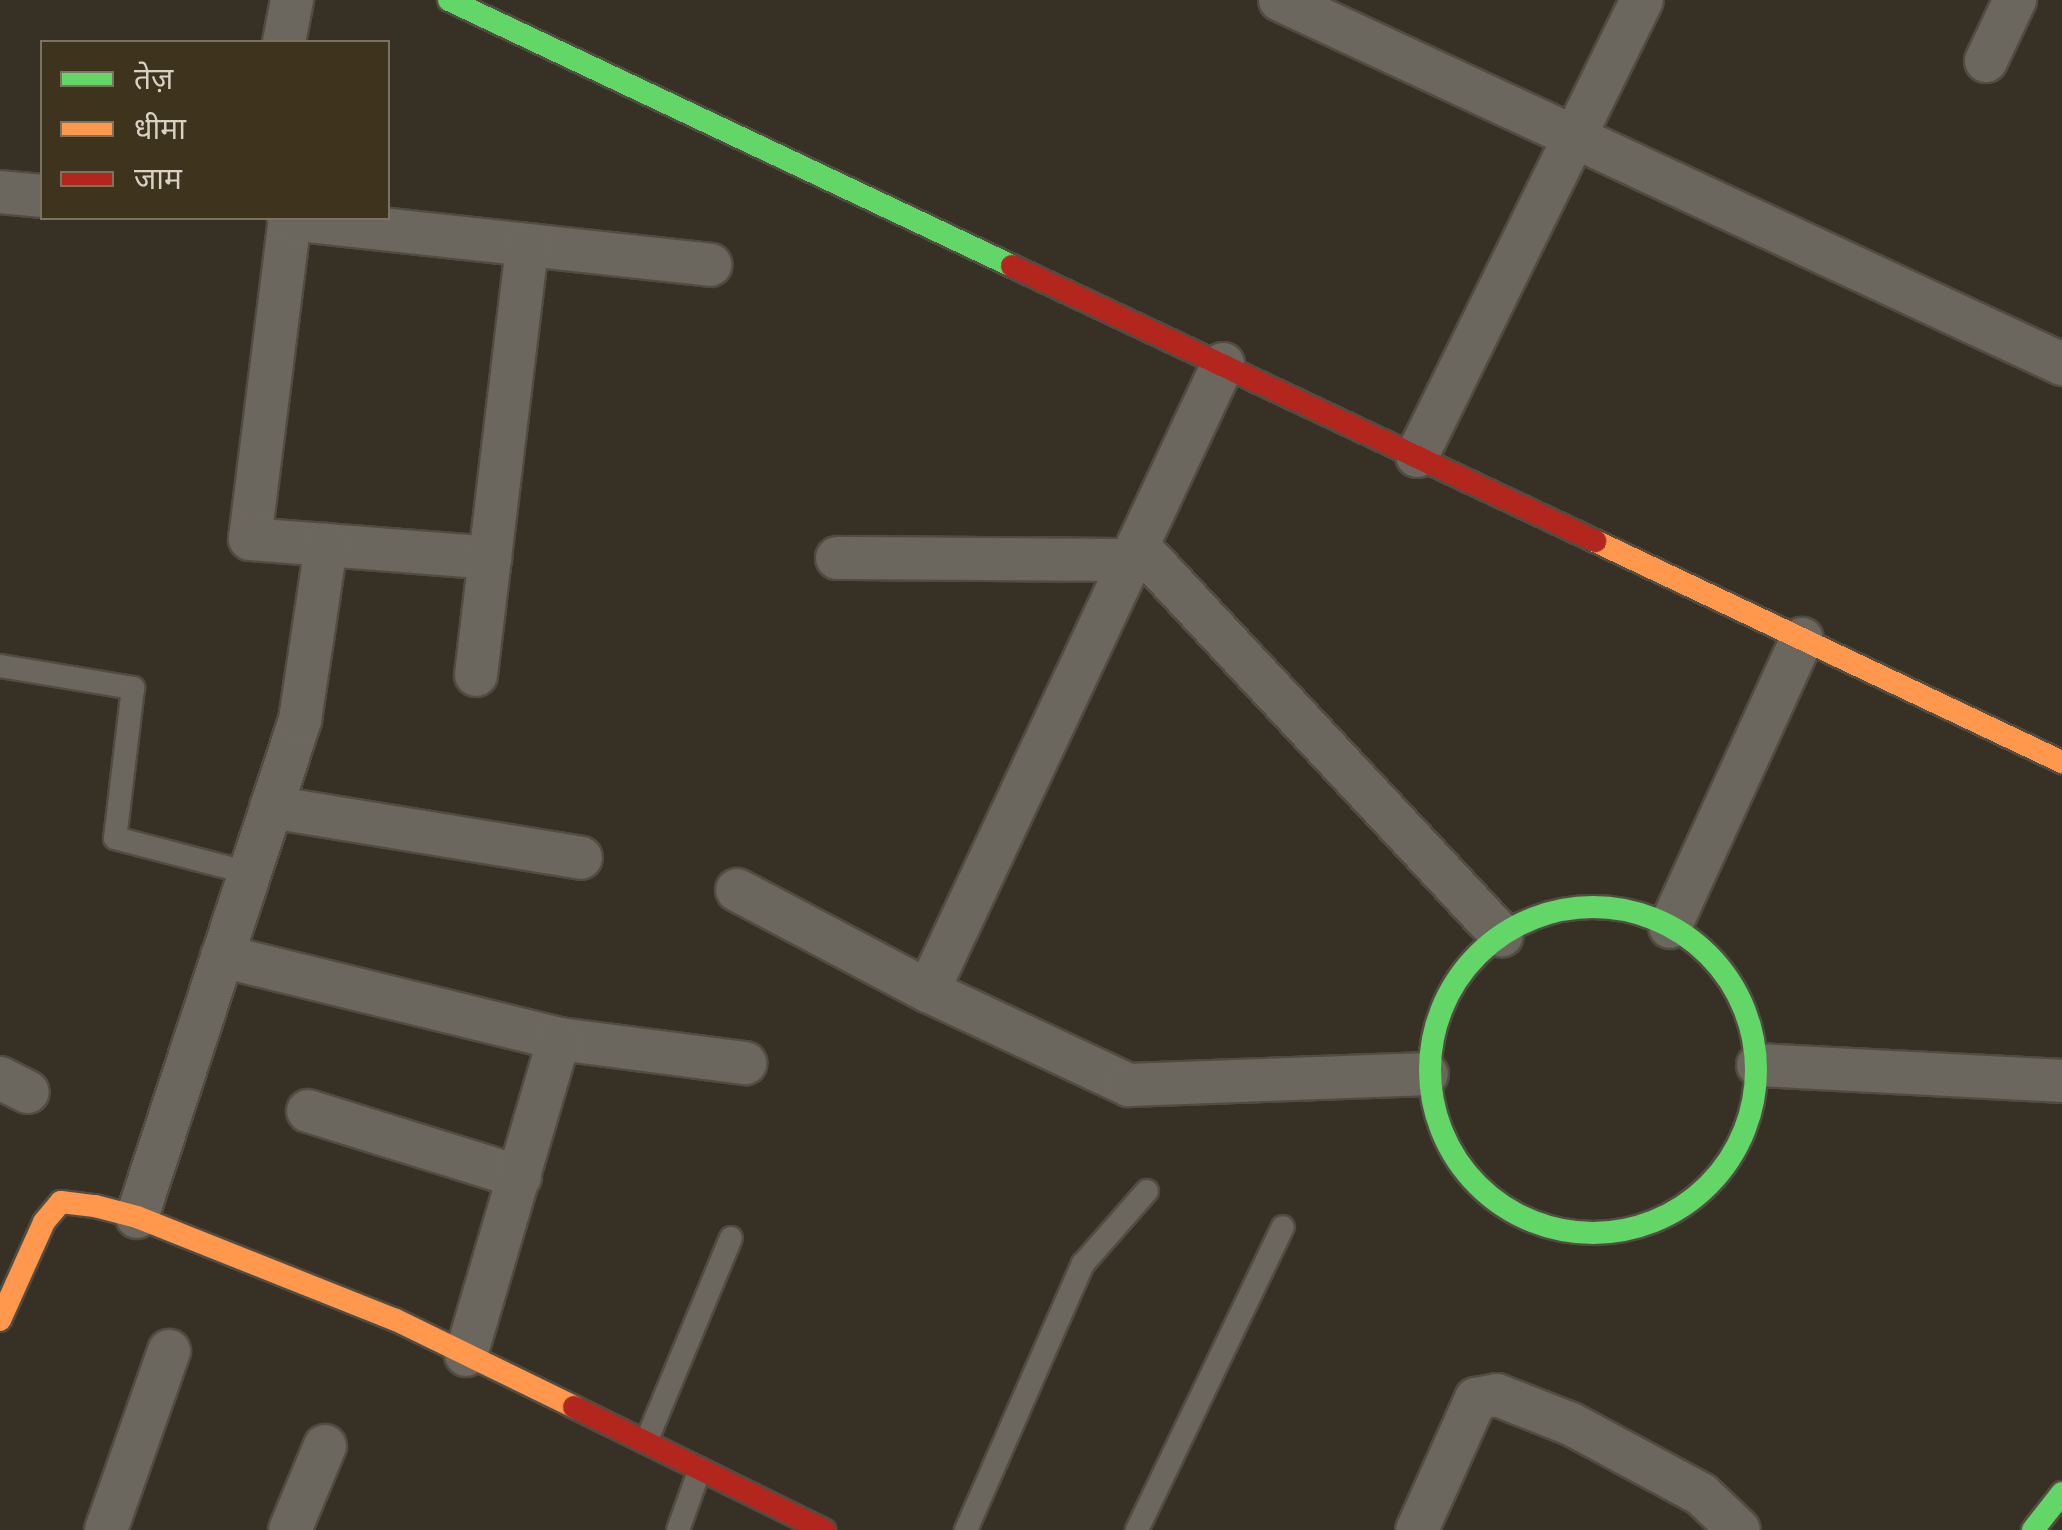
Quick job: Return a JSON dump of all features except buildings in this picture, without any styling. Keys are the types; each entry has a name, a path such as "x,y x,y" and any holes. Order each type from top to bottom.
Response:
{"street":[{"path":"284,40 292,0"},
{"path":"449,0 2062,762"},
{"path":"1280,0 2062,364"},
{"path":"1416,456 1642,0"},
{"path":"1986,61 2016,0"},
{"path":"0,192 40,196"},
{"path":"290,220 250,539 490,558"},
{"path":"308,220 712,265"},
{"path":"476,675 527,245"},
{"path":"928,991 1223,364"},
{"path":"137,1217 300,720 326,545"},
{"path":"837,558 1135,553 1502,936"},
{"path":"1670,927 1802,639"},
{"path":"271,807 582,858"},
{"path":"736,890 928,991 1129,1085 1428,1074"},
{"path":"1589,906 1650,916 1706,950 1740,994 1758,1065 1750,1120 1712,1182 1651,1223 1597,1234 1531,1222 1479,1189 1443,1140 1428,1074 1442,1002 1473,956 1502,936 1526,920 1589,906"},
{"path":"222,956 559,1040 745,1063"},
{"path":"466,1355 559,1040"},
{"path":"1758,1065 2062,1081"},
{"path":"308,1111 520,1177"},
{"path":"5,1295 44,1222 60,1202 137,1217 396,1320 824,1530"},
{"path":"106,1530 170,1351"},
{"path":"1417,1530 1476,1399 1497,1395 1571,1424 1701,1494 1739,1530"},
{"path":"290,1530 325,1446"},
{"path":"2033,1530 2062,1493"}],"lane":[{"path":"0,666 133,688 114,838 250,874"},
{"path":"966,1530 1083,1264 1147,1191"},
{"path":"1137,1530 1284,1227"},
{"path":"646,1442 731,1238"},
{"path":"678,1530 700,1469"}],"traffic: fast":[{"path":"449,0 1012,266"},
{"path":"1593,907 1625,910 1655,920 1708,955 1743,1008 1753,1038 1756,1070 1753,1102 1743,1132 1708,1185 1655,1220 1625,1230 1593,1233 1561,1230 1531,1220 1478,1185 1443,1132 1433,1102 1430,1070 1433,1038 1443,1008 1478,955 1531,920 1561,910 1593,907"},
{"path":"2033,1530 2062,1493"}],"traffic: slow":[{"path":"1595,541 2062,762"},
{"path":"0,1320 44,1222 61,1202 95,1206 137,1217 396,1320 574,1407"}],"traffic: jam":[{"path":"1012,266 1595,541"},
{"path":"574,1407 824,1530"}]}
